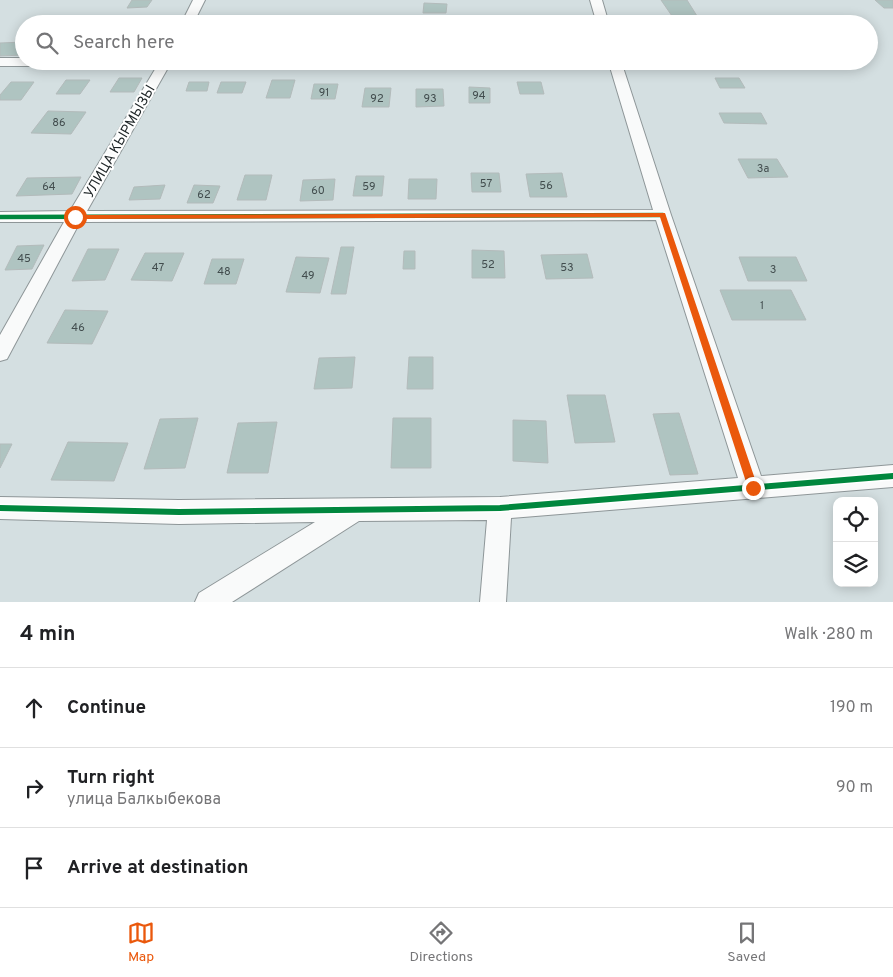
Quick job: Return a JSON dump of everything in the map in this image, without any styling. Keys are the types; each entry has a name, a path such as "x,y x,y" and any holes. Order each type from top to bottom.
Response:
{"street":[{"path":"191,15 199,0"},
{"path":"596,0 600,15"},
{"path":"0,62 15,62"},
{"name":"УЛИЦА КЫРМЫЗЫ","path":"0,353 75,217 161,70"},
{"path":"618,70 753,488"},
{"path":"0,217 663,215"},
{"path":"0,508 179,512 500,508 893,476"},
{"path":"493,602 500,508"},
{"path":"208,602 355,510"}],"building":[{"path":"132,0 152,0 147,7 127,8"},
{"path":"661,0 687,0 696,15 671,15"},
{"path":"875,0 893,0 893,8 884,8"},
{"path":"424,3 447,4 446,13 423,13"},
{"path":"15,42 15,55 0,56 0,43"},
{"path":"119,78 142,78 134,92 110,92"},
{"path":"715,78 739,78 745,88 720,88"},
{"path":"66,80 90,80 80,94 56,94"},
{"path":"272,80 295,80 290,98 266,98"},
{"path":"11,82 34,82 21,100 0,100 0,95"},
{"path":"189,82 209,82 207,91 186,91"},
{"path":"221,82 246,82 242,93 217,93"},
{"path":"517,82 541,82 544,94 520,94"},
{"path":"314,84 338,84 335,99 311,99"},
{"path":"469,87 490,88 490,103 469,103"},
{"path":"365,88 391,88 389,107 362,107"},
{"path":"416,89 443,89 444,106 416,107"},
{"path":"48,111 86,112 71,134 31,133"},
{"path":"719,113 761,113 767,124 724,123"},
{"path":"738,159 777,159 788,177 748,178"},
{"path":"471,173 499,173 501,192 472,192"},
{"path":"562,173 567,197 530,197 526,174"},
{"path":"245,175 272,175 266,200 237,200"},
{"path":"356,176 384,176 382,196 353,196"},
{"path":"81,177 72,194 16,196 27,178"},
{"path":"335,179 333,200 300,201 303,180"},
{"path":"409,179 437,179 436,199 408,199"},
{"path":"165,185 160,199 129,200 134,187"},
{"path":"194,185 220,186 213,203 187,203"},
{"path":"44,245 32,269 5,270 17,246"},
{"path":"341,247 354,247 346,294 331,294"},
{"path":"88,249 119,249 105,280 72,281"},
{"path":"472,250 504,251 505,278 472,278"},
{"path":"404,251 415,251 415,269 403,269"},
{"path":"145,253 184,253 172,281 131,280"},
{"path":"587,254 593,278 546,279 541,255"},
{"path":"296,257 329,258 320,293 286,292"},
{"path":"739,257 796,257 807,281 748,281"},
{"path":"212,259 244,259 236,284 204,284"},
{"path":"720,290 791,290 806,320 732,320"},
{"path":"65,310 108,311 92,344 47,343"},
{"path":"355,357 352,388 314,389 319,358"},
{"path":"409,357 433,357 433,389 407,389"},
{"path":"567,395 605,395 615,442 575,443"},
{"path":"679,413 698,474 670,475 653,414"},
{"path":"198,418 185,468 144,469 160,419"},
{"path":"393,418 431,418 431,468 391,468"},
{"path":"513,420 546,421 548,463 513,461"},
{"path":"277,422 268,473 227,473 238,423"},
{"path":"68,442 128,443 114,481 51,480"},
{"path":"0,444 12,444 0,468"}],"cycle path":[{"path":"0,217 663,215"},
{"path":"0,508 179,512 500,508 893,476"}],"route":[{"path":"75,217 663,215 753,488"}]}
